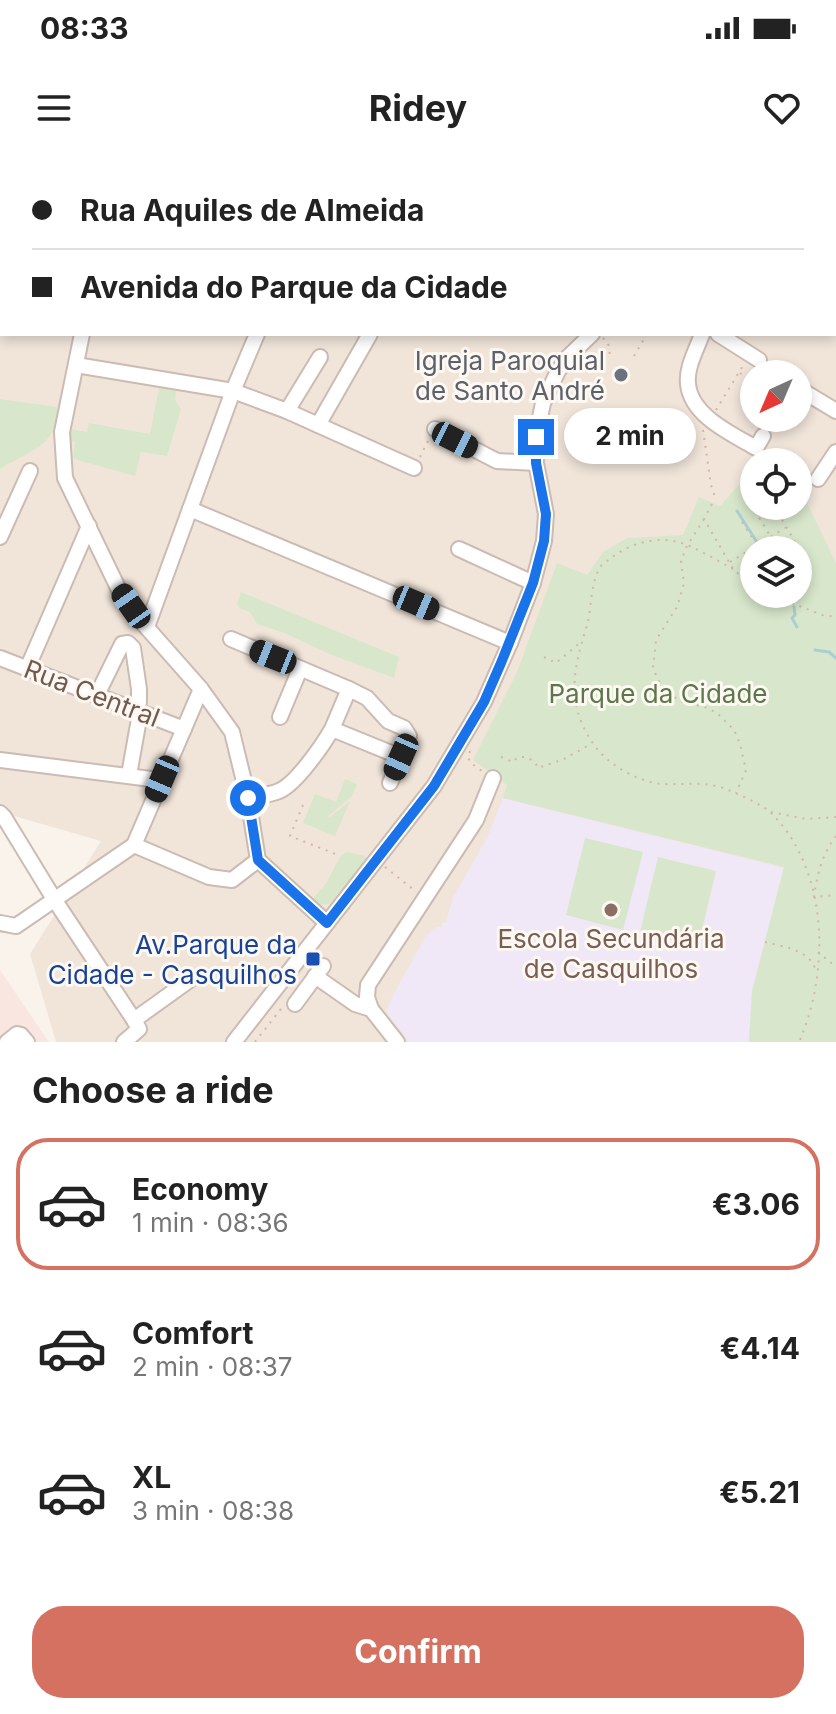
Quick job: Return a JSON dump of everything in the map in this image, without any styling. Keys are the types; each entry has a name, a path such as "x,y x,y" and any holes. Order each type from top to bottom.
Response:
{"street":[{"path":"82,336 62,432 65,478 120,592 201,689 232,732 248,798 258,860 327,923"},
{"path":"147,627 256,336"},
{"path":"318,425 369,336"},
{"path":"234,1042 434,786 484,702 533,583 544,541 546,514 536,463 539,420 546,395 568,357 597,336"},
{"path":"701,336 689,372 688,384 692,397 722,427 756,448 763,436"},
{"path":"721,336 754,357"},
{"path":"287,411 320,357"},
{"path":"76,365 233,391 287,411 414,468"},
{"path":"812,396 836,411"},
{"path":"435,429 497,461 536,463"},
{"path":"818,479 836,452"},
{"path":"0,537 30,471"},
{"path":"190,509 510,643"},
{"path":"27,669 89,526"},
{"path":"459,549 533,583"},
{"path":"231,639 367,698 388,721 404,728 409,736 390,783"},
{"path":"97,695 122,644 128,643 133,648 139,689 136,710 139,719 129,775"},
{"name":"Rua Central","path":"0,658 184,729"},
{"path":"280,717 300,669"},
{"path":"0,923 16,926 134,845 201,689"},
{"path":"248,798 280,791 304,768 332,729 349,689"},
{"path":"332,729 401,757"},
{"path":"0,760 162,779"},
{"path":"397,1042 371,1009 367,997 368,985 476,820 493,778"},
{"path":"0,813 139,1029 124,1042"},
{"path":"134,845 209,877 232,880 258,860"},
{"path":"295,1004 319,971 355,1004 371,1009"},
{"path":"134,1020 191,979"},
{"path":"7,1042 17,1034 27,1042"}],"path":[{"path":"597,336 608,343 610,356"},
{"path":"634,356 646,336"},
{"path":"716,500 706,456 706,412 754,357"},
{"path":"414,468 435,429"},
{"path":"712,504 681,561 684,583 677,607 656,640 653,668 662,688 680,701 708,708 734,730 746,770 736,794"},
{"path":"704,519 733,569"},
{"path":"782,520 791,536"},
{"path":"742,522 751,536"},
{"path":"772,536 786,527"},
{"path":"740,575 679,542 650,541 623,549 601,566 592,593 589,621 577,656 574,693 580,720 600,752 637,778 659,784 702,783 721,787 770,812 806,819 836,817"},
{"path":"729,563 740,556"},
{"path":"804,608 836,617"},
{"path":"544,657 556,663 582,641"},
{"path":"501,757 513,762 518,757 529,758 538,768 564,759 592,743"},
{"path":"303,805 290,836 338,855"},
{"path":"770,812 795,844 809,872 818,926 817,976 811,1008 799,1042"},
{"path":"814,897 819,868 836,836"},
{"path":"376,860 424,899"},
{"path":"814,897 836,895"},
{"path":"765,942 809,957 817,976"},
{"path":"818,952 836,967"},
{"path":"255,1042 284,1004 295,1004"},
{"path":"801,1037 807,1042"}],"shaded area":[{"path":"0,336 836,336 836,1042 56,1042 30,954 101,841 0,812"},
{"name":"Escola Secundária de Casquilhos","path":"503,798 784,868 752,991 749,1042 409,1042 388,1015 392,997 426,936 446,922 453,898 488,836"},
{"path":"0,970 27,1010 49,1042 0,1042"}],"green space":[{"path":"159,388 176,390 175,400 181,409 167,456 141,452 135,476 74,459 75,442 69,441 71,429 87,432 89,423 150,434"},
{"path":"0,399 57,407 57,420 54,430 40,446 0,469"},
{"name":"Parque da Cidade","path":"740,484 740,520 812,520 812,513 836,563 836,1042 749,1042 752,991 784,867 503,798 507,785 473,760 517,672 557,563 587,575 603,552 627,538 683,535 699,497 720,506"},
{"path":"241,592 399,657 394,678 257,624 250,612 239,608 237,603"},
{"path":"345,779 357,784 352,796 328,816 350,801 335,836 303,823 315,794 336,802"},
{"path":"585,838 643,852 623,930 566,915"},
{"path":"346,852 368,859 330,904 319,905 311,901 326,883 337,861"},
{"path":"658,857 716,871 698,947 640,932"}],"waterway":[{"path":"737,511 753,536"},
{"path":"794,608 792,618 797,627"},
{"path":"815,650 829,652 836,658"}],"place":[{"name":"Igreja Paroquial de Santo André","path":"621,375"},
{"name":"Escola Secundária de Casquilhos","path":"611,910"},
{"name":"Av.Parque da Cidade - Casquilhos","path":"313,959"}],"route":[{"path":"248,798 258,860 327,923 434,786 484,702 510,643 533,583 544,541 546,514 536,463 536,437"}]}
